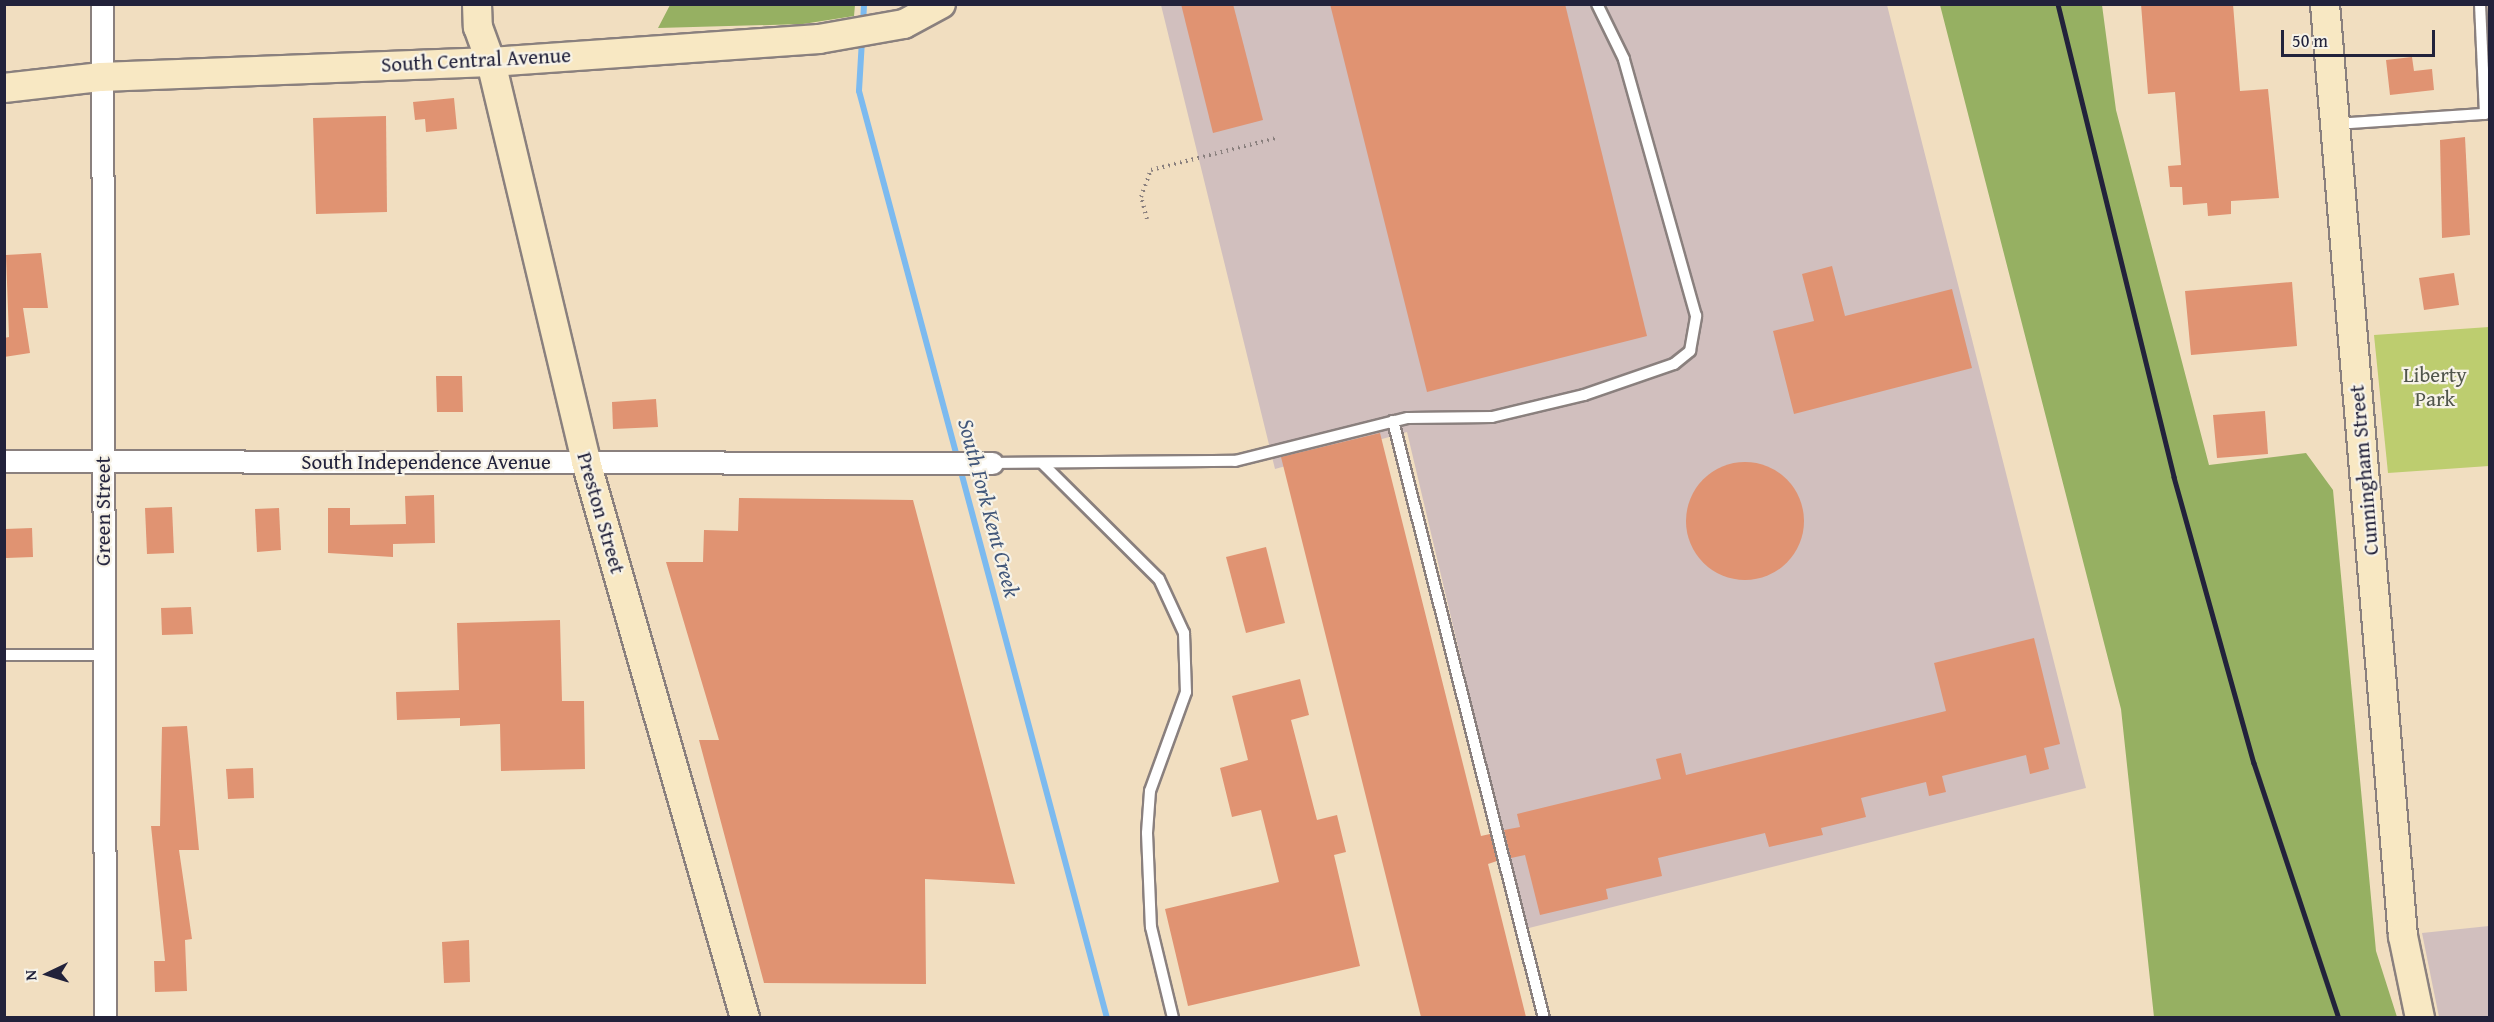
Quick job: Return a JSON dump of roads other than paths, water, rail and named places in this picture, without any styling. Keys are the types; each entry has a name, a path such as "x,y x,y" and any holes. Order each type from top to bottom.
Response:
{"street":[{"name":"Green Street","path":"102,4 105,1017"},
{"name":"Preston Street","path":"477,4 478,27 491,62 586,462 745,1017"},
{"name":"South Central Avenue","path":"4,87 101,77 491,62 819,39 904,24 940,4"},
{"name":"Cunningham Street","path":"2325,4 2403,936 2420,1017"},
{"name":"South Independence Avenue","path":"4,461 992,463"}],"lane":[{"path":"992,463 1235,461 1393,421 1474,420 1514,412 1650,375 1690,351 1696,316 1624,59 1597,4"},
{"path":"2335,125 2485,114 2480,4"},
{"path":"1393,421 1544,1017"},
{"path":"1043,464 1159,579 1184,633 1186,692 1150,791 1147,833 1151,927 1173,1017"},
{"path":"4,655 104,655"}],"waterway":[{"name":"South Fork Kent Creek","path":"863,24 864,4"},
{"name":"South Fork Kent Creek","path":"862,40 859,91 957,458"},
{"name":"South Fork Kent Creek","path":"960,468 1107,1018"}],"railway":[{"path":"2058,4 2174,477 2254,763 2339,1018"}],"park label":[{"name":"Liberty Park","path":"2435,387"}]}
